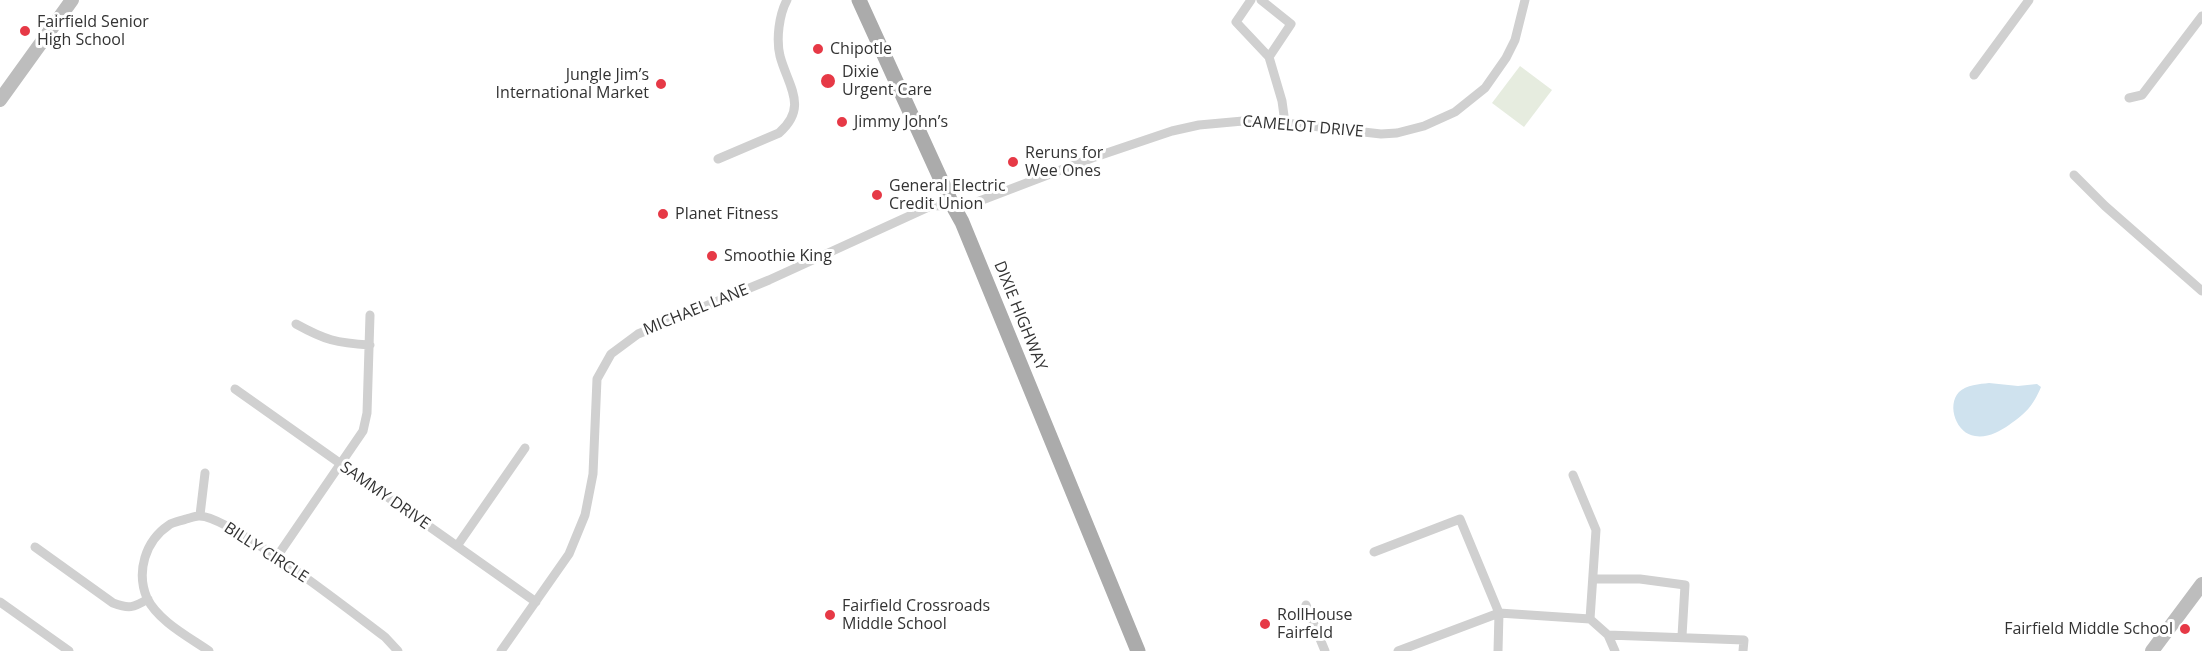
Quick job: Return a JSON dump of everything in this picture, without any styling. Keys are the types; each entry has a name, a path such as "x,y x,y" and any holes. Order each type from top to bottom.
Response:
{"main road":[{"name":"DIXIE HIGHWAY","path":"859,0 962,222 1138,651"}],"street":[{"path":"0,100 72,0"},
{"path":"718,159 779,134 792,118 795,96 780,57 778,45 783,8 787,0"},
{"path":"1251,0 1236,22 1269,57 1282,101 1285,123"},
{"path":"1261,0 1291,24 1269,57"},
{"name":"CAMELOT DRIVE","path":"952,204 969,205 1092,158 1191,126 1222,122 1285,123 1381,134 1397,133 1440,119 1471,100 1497,73 1515,40 1525,0"},
{"path":"1974,75 2029,0"},
{"path":"2129,98 2142,94 2150,86 2202,16"},
{"path":"2074,175 2105,206 2202,291"},
{"name":"MICHAEL LANE","path":"501,651 569,554 585,515 593,474 597,379 611,354 638,334 769,280 931,206 952,204"},
{"path":"276,558 363,431 367,413 370,315"},
{"path":"296,324 322,339 370,345"},
{"name":"SAMMY DRIVE","path":"235,389 536,602"},
{"path":"457,546 525,448"},
{"path":"205,473 200,515 170,524 156,538 146,552 142,577 148,599 163,618 208,651"},
{"path":"1573,475 1596,530 1590,619"},
{"name":"BILLY CIRCLE","path":"200,515 229,526 276,558 385,637 398,651"},
{"path":"1374,552 1460,519 1499,613 1498,651"},
{"path":"35,547 112,603 127,608 137,606 148,599"},
{"path":"1593,579 1640,579 1685,585 1682,636"},
{"path":"2152,651 2202,584"},
{"path":"0,602 69,651"},
{"path":"1306,605 1325,651"},
{"path":"1398,651 1499,613 1590,619 1608,635 1615,651"},
{"path":"1608,635 1744,640 1743,651"}],"shaded area":[{"path":"1520,66 1552,90 1524,127 1492,103"}],"water":[{"path":"1989,383 2018,386 2037,384 2041,387 2028,409 2020,417 1993,434 1975,436 1963,430 1959,425 1955,418 1953,404 1959,392 1965,388"}],"place":[{"name":"Fairfield Senior High School","path":"25,31"},
{"name":"Chipotle","path":"818,49"},
{"name":"Dixie Urgent Care","path":"828,81"},
{"name":"Jungle Jim’s International Market","path":"661,84"},
{"name":"Jimmy John’s","path":"842,122"},
{"name":"Reruns for Wee Ones","path":"1013,162"},
{"name":"General Electric Credit Union","path":"877,195"},
{"name":"Planet Fitness","path":"663,214"},
{"name":"Smoothie King","path":"712,256"},
{"name":"Fairfield Crossroads Middle School","path":"830,615"},
{"name":"RollHouse Fairfeld","path":"1265,624"},
{"name":"Fairfield Middle School","path":"2185,629"}]}
